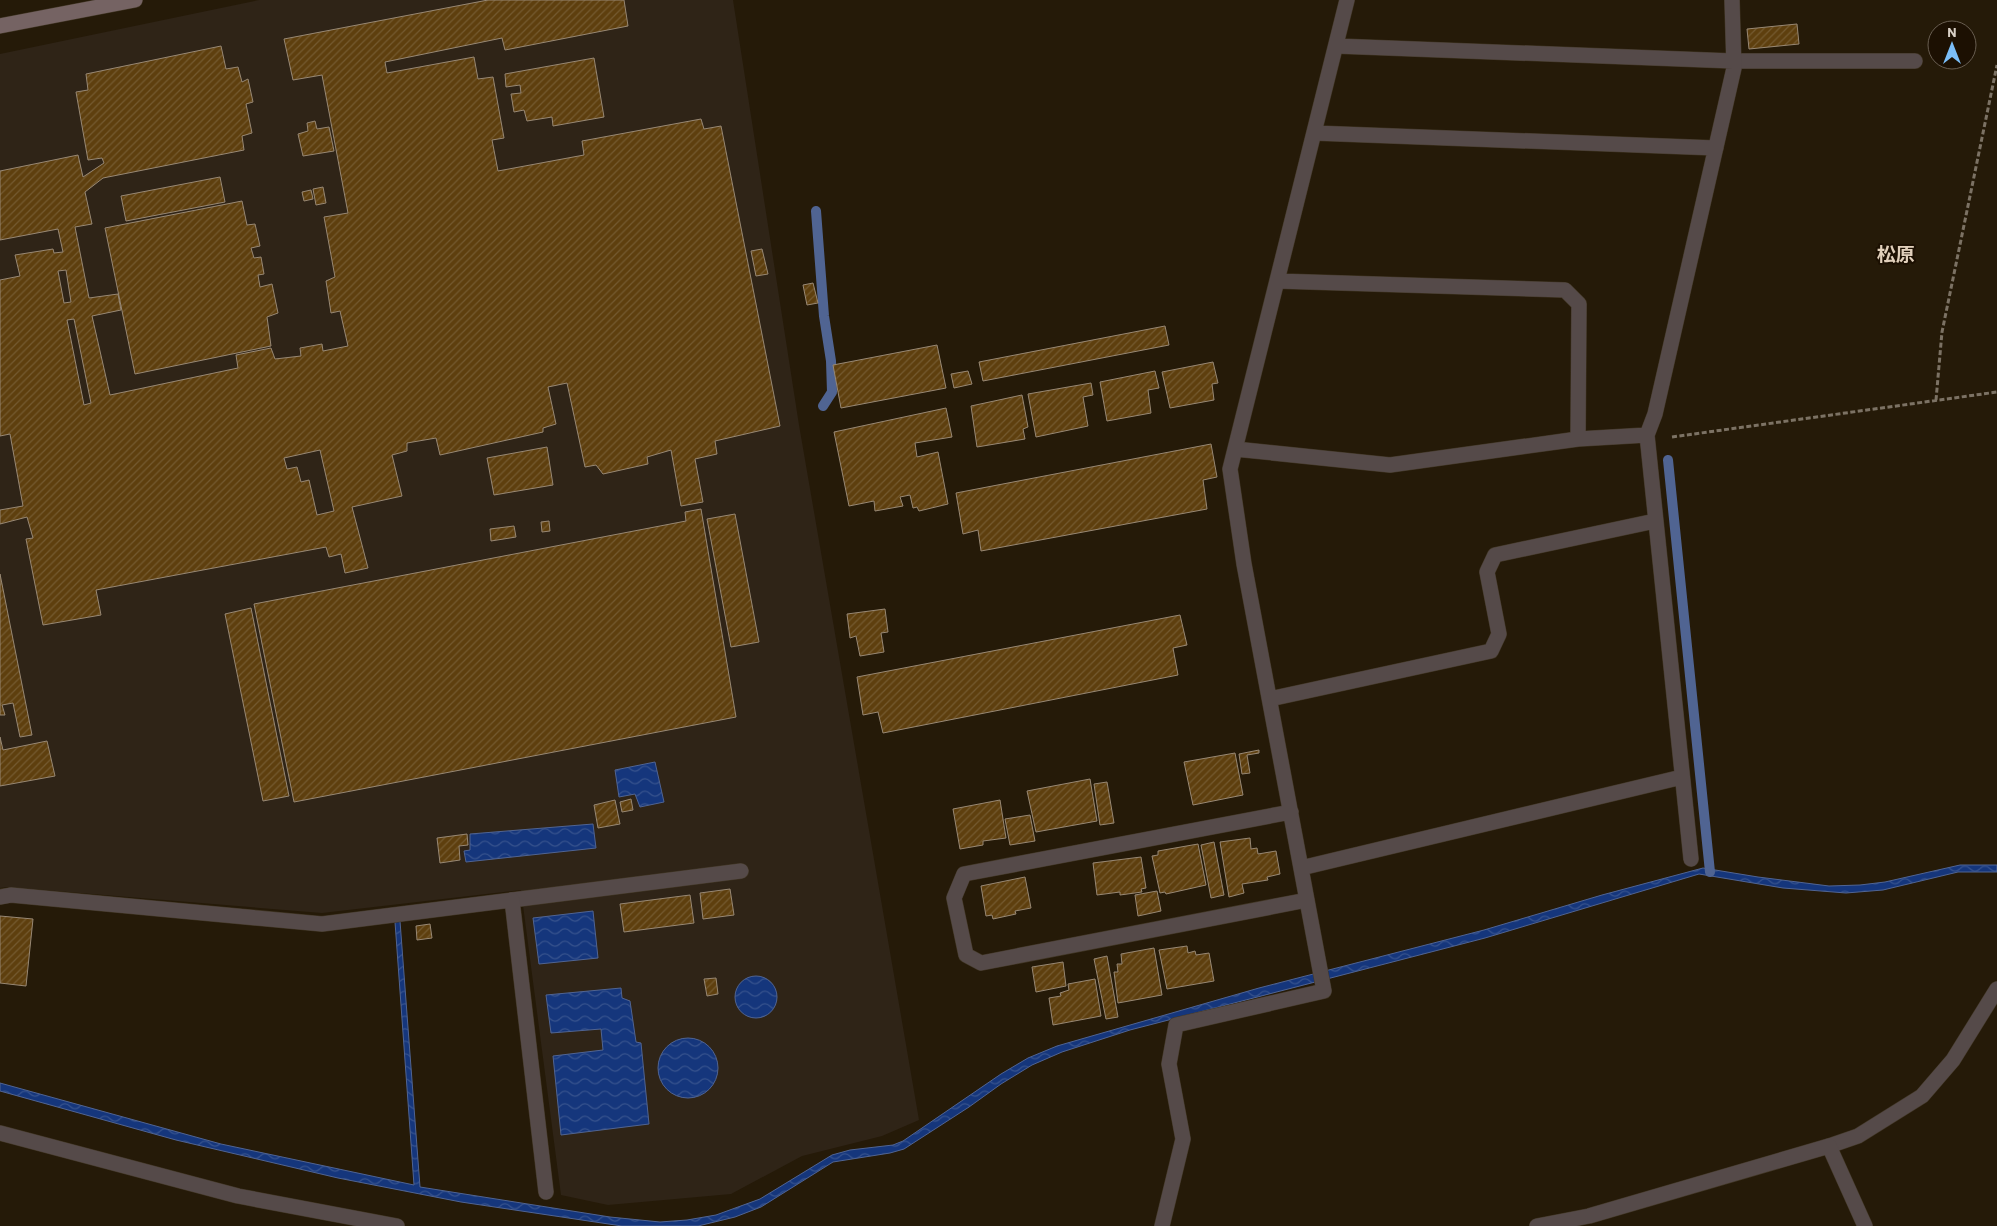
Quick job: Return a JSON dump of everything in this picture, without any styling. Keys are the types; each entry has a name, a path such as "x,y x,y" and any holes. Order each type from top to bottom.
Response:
{"street":[{"path":"0,26 135,0"},
{"path":"1162,1226 1183,1139 1168,1064 1176,1026 1324,992 1244,564 1230,469 1347,0"},
{"path":"1691,859 1647,436 1655,414 1734,68 1732,0"},
{"path":"1336,46 1734,61 1915,61"},
{"path":"1314,132 1716,148"},
{"path":"1277,281 1565,290 1580,304 1578,439"},
{"path":"1235,449 1390,465 1578,439 1647,436"},
{"path":"1270,699 1491,651 1499,634 1487,572 1495,555 1655,521"},
{"path":"1301,868 1682,777"},
{"path":"1291,812 964,874 954,898 966,955 981,963 1307,900"},
{"path":"0,897 11,895 322,924 741,871"},
{"path":"512,900 546,1192"},
{"path":"1537,1226 1589,1216 1830,1146 1858,1136 1922,1096 1953,1060 1997,989"},
{"path":"1978,1020 1997,1014"},
{"path":"0,1133 238,1196 397,1226"},
{"path":"1830,1146 1865,1226"}],"path":[{"path":"1936,400 1942,332 1997,65"},
{"path":"1647,436 1678,437 1997,392"}],"shaded area":[{"path":"259,0 733,0 799,425 919,1120 882,1136 802,1156 731,1194 608,1205 561,1195 521,890 322,913 7,887 0,888 0,54"}],"water":[{"path":"655,762 664,802 640,807 635,794 619,797 615,770"},
{"path":"593,824 596,848 466,862 464,851 470,850 470,834"},
{"path":"1960,865 1997,865 1997,872 1958,872 1883,890 1846,893 1783,888 1699,874 1485,938 1130,1030 1062,1052 1032,1065 904,1149 833,1162 761,1207 735,1217 698,1226 622,1226 461,1202 338,1178 176,1140 0,1091 0,1083 221,1144 414,1185 395,922 400,921 420,1187 610,1217 660,1222 687,1220 716,1215 760,1199 832,1155 850,1150 893,1145 903,1141 1001,1074 1028,1058 1057,1046 1259,988 1484,930 1602,895 1703,868 1829,886 1885,882"},
{"path":"593,911 598,958 539,964 533,918"},
{"path":"756,976 771,982 777,997 771,1012 756,1018 741,1012 735,997 741,982"},
{"path":"621,988 622,998 630,1001 636,1042 641,1043 649,1124 561,1135 553,1056 603,1050 601,1029 551,1033 546,995"},
{"path":"682,1038 694,1038 705,1043 713,1051 718,1062 716,1080 705,1093 694,1098 682,1098 671,1093 663,1085 658,1074 658,1062 663,1051 671,1043"}],"building":[{"path":"488,0 624,0 628,26 505,50 502,38 385,62 387,73 474,57 478,79 493,77 504,138 492,140 498,171 584,155 582,141 701,119 704,129 721,126 780,426 715,441 717,454 695,459 703,502 681,506 671,450 647,457 648,464 603,474 596,465 585,467 567,383 548,387 556,424 543,428 543,432 440,455 436,438 407,443 407,451 392,455 402,496 352,507 368,568 345,573 341,554 329,557 326,547 96,590 101,615 43,625 26,539 33,538 27,517 0,524 0,510 23,506 10,434 0,436 0,280 20,276 15,255 53,249 54,253 63,252 58,229 0,240 0,171 78,155 83,177 104,163 102,158 88,160 76,92 88,90 86,74 221,46 226,69 238,67 242,82 248,79 253,102 246,104 252,133 242,136 244,150 103,178 85,192 92,224 75,227 89,298 118,294 121,310 92,316 110,395 238,368 236,355 271,348 275,359 301,356 300,348 322,344 323,351 348,346 340,311 331,313 326,281 335,277 324,217 348,213 322,75 293,80 284,39","holes":["66,270 71,302 64,303 58,271","74,319 91,403 84,405 67,320","320,450 334,511 317,515 309,480 301,482 297,467 287,469 284,458"]},
{"path":"1797,24 1799,44 1749,49 1747,29"},
{"path":"594,58 604,117 553,126 552,117 527,121 524,110 514,112 511,94 521,93 520,85 506,87 505,74"},
{"path":"315,121 317,129 329,127 334,151 303,156 298,134 308,131 307,123"},
{"path":"220,177 225,202 126,221 121,196"},
{"path":"323,187 326,203 316,205 313,189"},
{"path":"311,190 313,199 304,201 302,192"},
{"path":"242,201 247,225 255,224 260,246 251,248 254,258 261,257 264,274 258,275 260,287 272,284 278,313 267,317 271,346 135,374 105,228"},
{"path":"762,249 768,274 756,276 751,251"},
{"path":"813,283 818,303 807,305 803,285"},
{"path":"1165,326 1169,345 983,381 979,362"},
{"path":"937,345 946,388 841,408 833,365"},
{"path":"1213,362 1218,383 1212,384 1214,400 1170,408 1162,372"},
{"path":"968,371 972,384 954,388 951,374"},
{"path":"1155,371 1159,388 1148,390 1151,413 1107,421 1100,382"},
{"path":"1091,383 1093,395 1083,397 1088,426 1036,437 1028,394"},
{"path":"1022,395 1028,427 1023,429 1025,439 977,447 971,406"},
{"path":"946,408 952,437 915,443 917,457 938,452 948,504 919,511 917,507 913,508 910,495 900,497 903,506 875,511 874,501 849,506 834,432"},
{"path":"1211,444 1217,477 1203,480 1207,509 981,551 978,530 963,534 956,493"},
{"path":"547,447 553,485 494,495 487,458"},
{"path":"701,509 736,717 294,802 254,604 686,521 685,512"},
{"path":"735,514 759,642 731,647 707,519"},
{"path":"549,521 550,531 542,532 541,522"},
{"path":"514,526 516,537 491,541 490,529"},
{"path":"0,574 32,735 20,737 13,703 2,705 5,715 0,715"},
{"path":"251,608 289,796 263,801 225,614"},
{"path":"885,609 888,632 881,633 884,652 860,656 856,636 850,638 847,614"},
{"path":"1180,615 1187,645 1173,648 1178,675 883,733 878,712 863,715 857,677"},
{"path":"0,737 3,750 47,741 55,776 0,786"},
{"path":"1259,750 1259,753 1247,755 1250,773 1242,774 1239,754"},
{"path":"1235,753 1243,795 1193,805 1184,762"},
{"path":"1090,779 1097,821 1036,832 1027,791"},
{"path":"1107,782 1114,823 1100,825 1094,784"},
{"path":"631,799 633,810 622,812 620,802"},
{"path":"615,800 620,824 598,828 594,805"},
{"path":"1000,800 1006,838 983,841 983,845 960,849 953,809"},
{"path":"1030,815 1035,841 1010,845 1005,819"},
{"path":"467,834 468,845 459,846 460,860 440,863 437,838"},
{"path":"1250,838 1251,849 1257,848 1258,854 1276,851 1280,874 1267,877 1268,880 1242,884 1244,893 1229,897 1220,842"},
{"path":"1214,842 1224,895 1211,898 1201,845"},
{"path":"1198,844 1206,885 1166,894 1165,892 1160,893 1152,856 1158,855 1158,851"},
{"path":"1141,857 1146,888 1141,889 1142,892 1120,895 1120,892 1097,895 1093,863"},
{"path":"1025,877 1031,908 1015,911 1016,914 993,919 992,915 986,916 981,886"},
{"path":"730,889 734,915 703,919 700,893"},
{"path":"1157,891 1161,911 1138,916 1135,895"},
{"path":"690,895 694,923 624,932 620,904"},
{"path":"0,916 33,919 26,986 0,983"},
{"path":"430,924 432,938 417,940 416,926"},
{"path":"1187,946 1188,953 1195,951 1196,955 1209,953 1214,981 1167,989 1159,950"},
{"path":"1154,948 1162,995 1118,1003 1114,972 1118,972 1117,964 1122,964 1121,954"},
{"path":"1107,956 1118,1017 1106,1019 1094,959"},
{"path":"1063,962 1066,986 1036,992 1032,967"},
{"path":"716,978 718,994 707,996 704,979"},
{"path":"1095,979 1101,1016 1053,1025 1049,998 1061,996 1060,993 1069,990 1068,984"}],"waterway":[{"path":"816,211 824,316 831,361 832,392 823,406"},
{"path":"1668,460 1710,872"}],"district":[{"name":"松原","path":"1896,254"}]}
